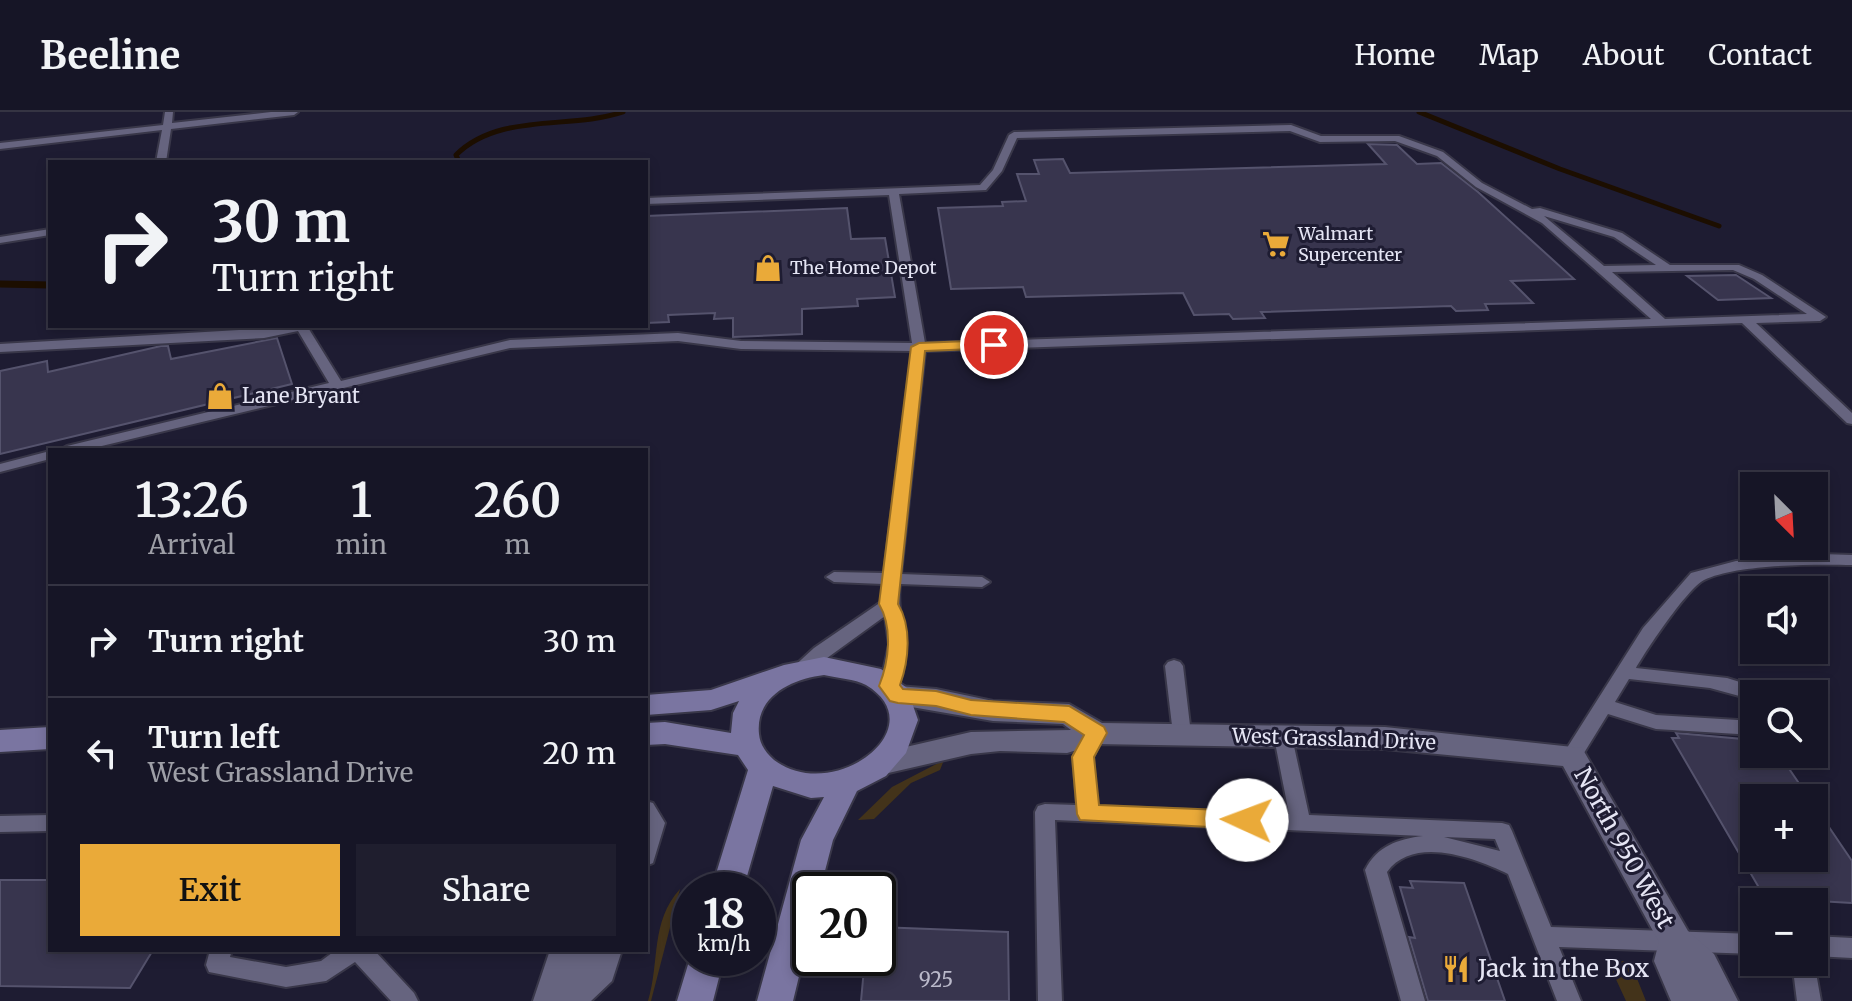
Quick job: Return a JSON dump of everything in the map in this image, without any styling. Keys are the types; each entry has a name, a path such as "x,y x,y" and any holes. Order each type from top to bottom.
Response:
{"street":[{"path":"648,705 711,700 789,674 824,666 849,667 871,674 893,691 905,712 905,730 898,747 884,763 847,782 802,784 781,779 754,757 665,733 648,734"},
{"path":"731,872 754,757 743,727 747,709 760,692 789,674"},
{"name":"West Grassland Drive","path":"893,691 993,711 1069,714 1096,733"},
{"name":"West Grassland Drive","path":"884,763 971,743 1014,740 1067,742 1096,733 1385,738 1572,756"},
{"path":"0,741 48,738"},
{"name":"North 950 West","path":"1572,756 1676,941 1702,965 1720,1001"},
{"path":"775,1001 817,840 847,782"},
{"name":"North 950 West","path":"1676,941 1671,961 1689,1001"},
{"path":"695,1001 702,976"}],"lane":[{"path":"161,160 169,112"},
{"path":"0,146 294,112"},
{"path":"648,201 983,188 997,171 1014,135 1291,128 1320,139 1396,138 1440,154 1479,185 1546,221 1663,323"},
{"path":"893,191 919,347 889,604 898,620 895,647 898,662 893,691"},
{"path":"1515,203 1618,235 1665,266"},
{"path":"0,240 48,232"},
{"path":"75,448 510,344 678,337 741,345 919,347 1820,317 1758,277 1735,267 1601,269"},
{"path":"1746,320 1852,420"},
{"path":"0,348 250,335 295,328"},
{"path":"302,328 337,385"},
{"path":"0,468 48,456"},
{"path":"1572,756 1651,628 1697,577 1736,566 1821,559 1852,560"},
{"path":"834,577 982,582"},
{"path":"789,674 889,604"},
{"path":"1174,666 1182,734"},
{"path":"1623,672 1657,679 1740,686"},
{"path":"1602,705 1656,722 1740,727"},
{"path":"1088,814 1083,757 1096,733"},
{"path":"1283,737 1301,823"},
{"path":"648,812 655,823 648,849"},
{"path":"1050,1001 1045,812 1502,831 1569,1001"},
{"path":"0,824 48,823"},
{"path":"1413,1001 1376,870 1381,857 1394,849 1440,845 1490,854 1517,868"},
{"path":"1544,937 1740,943"},
{"path":"1828,947 1852,948"},
{"path":"220,952 217,965 286,977 326,971 354,952"},
{"path":"359,952 406,1001"},
{"path":"545,1001 560,952"},
{"path":"560,1001 574,952"},
{"path":"580,997 595,952"},
{"path":"580,997 604,974 610,952"},
{"path":"1805,976 1809,1001"}],"shaded area":[{"path":"944,760 940,770 911,783 874,819 858,820 892,787"},
{"path":"671,902 672,920 651,1001 648,1001 660,929"},
{"path":"1624,961 1634,971 1646,1001 1626,1001 1608,962"}],"building":[{"name":"Walmart Supercenter","path":"1368,144 1397,145 1417,164 1441,163 1478,192 1574,279 1511,281 1533,303 1485,304 1488,310 1456,311 1451,306 1261,312 1265,318 1233,319 1229,314 1194,315 1183,293 1026,297 1023,287 951,289 938,208 1003,206 1002,202 1026,201 1017,174 1039,174 1034,160 1063,159 1070,173 1386,164"},
{"name":"The Home Depot","path":"847,208 851,239 885,238 895,297 857,299 858,306 802,309 802,334 733,337 733,318 714,319 715,313 668,315 669,322 648,323 648,216"},
{"path":"1736,275 1771,298 1718,300 1687,276"},
{"path":"277,338 292,384 0,454 0,371 47,361 48,372 161,346 168,346 171,359"},
{"path":"1676,733 1740,739 1740,768 1789,768 1799,784 1740,784 1740,855 1672,738 1679,738"},
{"path":"1828,826 1852,861 1852,903 1828,902 1828,888 1759,888 1750,872 1828,872"},
{"path":"0,880 48,880 48,952 152,952 130,988 0,986"},
{"name":"Jack in the Box","path":"1410,881 1464,883 1505,1001 1428,1001 1409,937 1415,938 1400,887 1413,888"},
{"path":"896,928 1008,932 1009,1001 861,1001 863,976 896,976"}],"waterway":[{"path":"458,160 456,155 473,142 513,127 623,112"},
{"path":"1419,112 1560,169 1719,226"},
{"path":"0,284 48,285"}],"place":[{"name":"Walmart Supercenter","path":"1276,244"},
{"name":"The Home Depot","path":"768,268"},
{"name":"Lane Bryant","path":"220,396"},
{"name":"Jack in the Box","path":"1456,969"}],"route":[{"path":"994,345 919,347 889,604 898,620 895,647 898,662 889,686 898,696 936,699 971,708 1069,714 1096,733 1083,757 1088,814 1247,820"}]}
